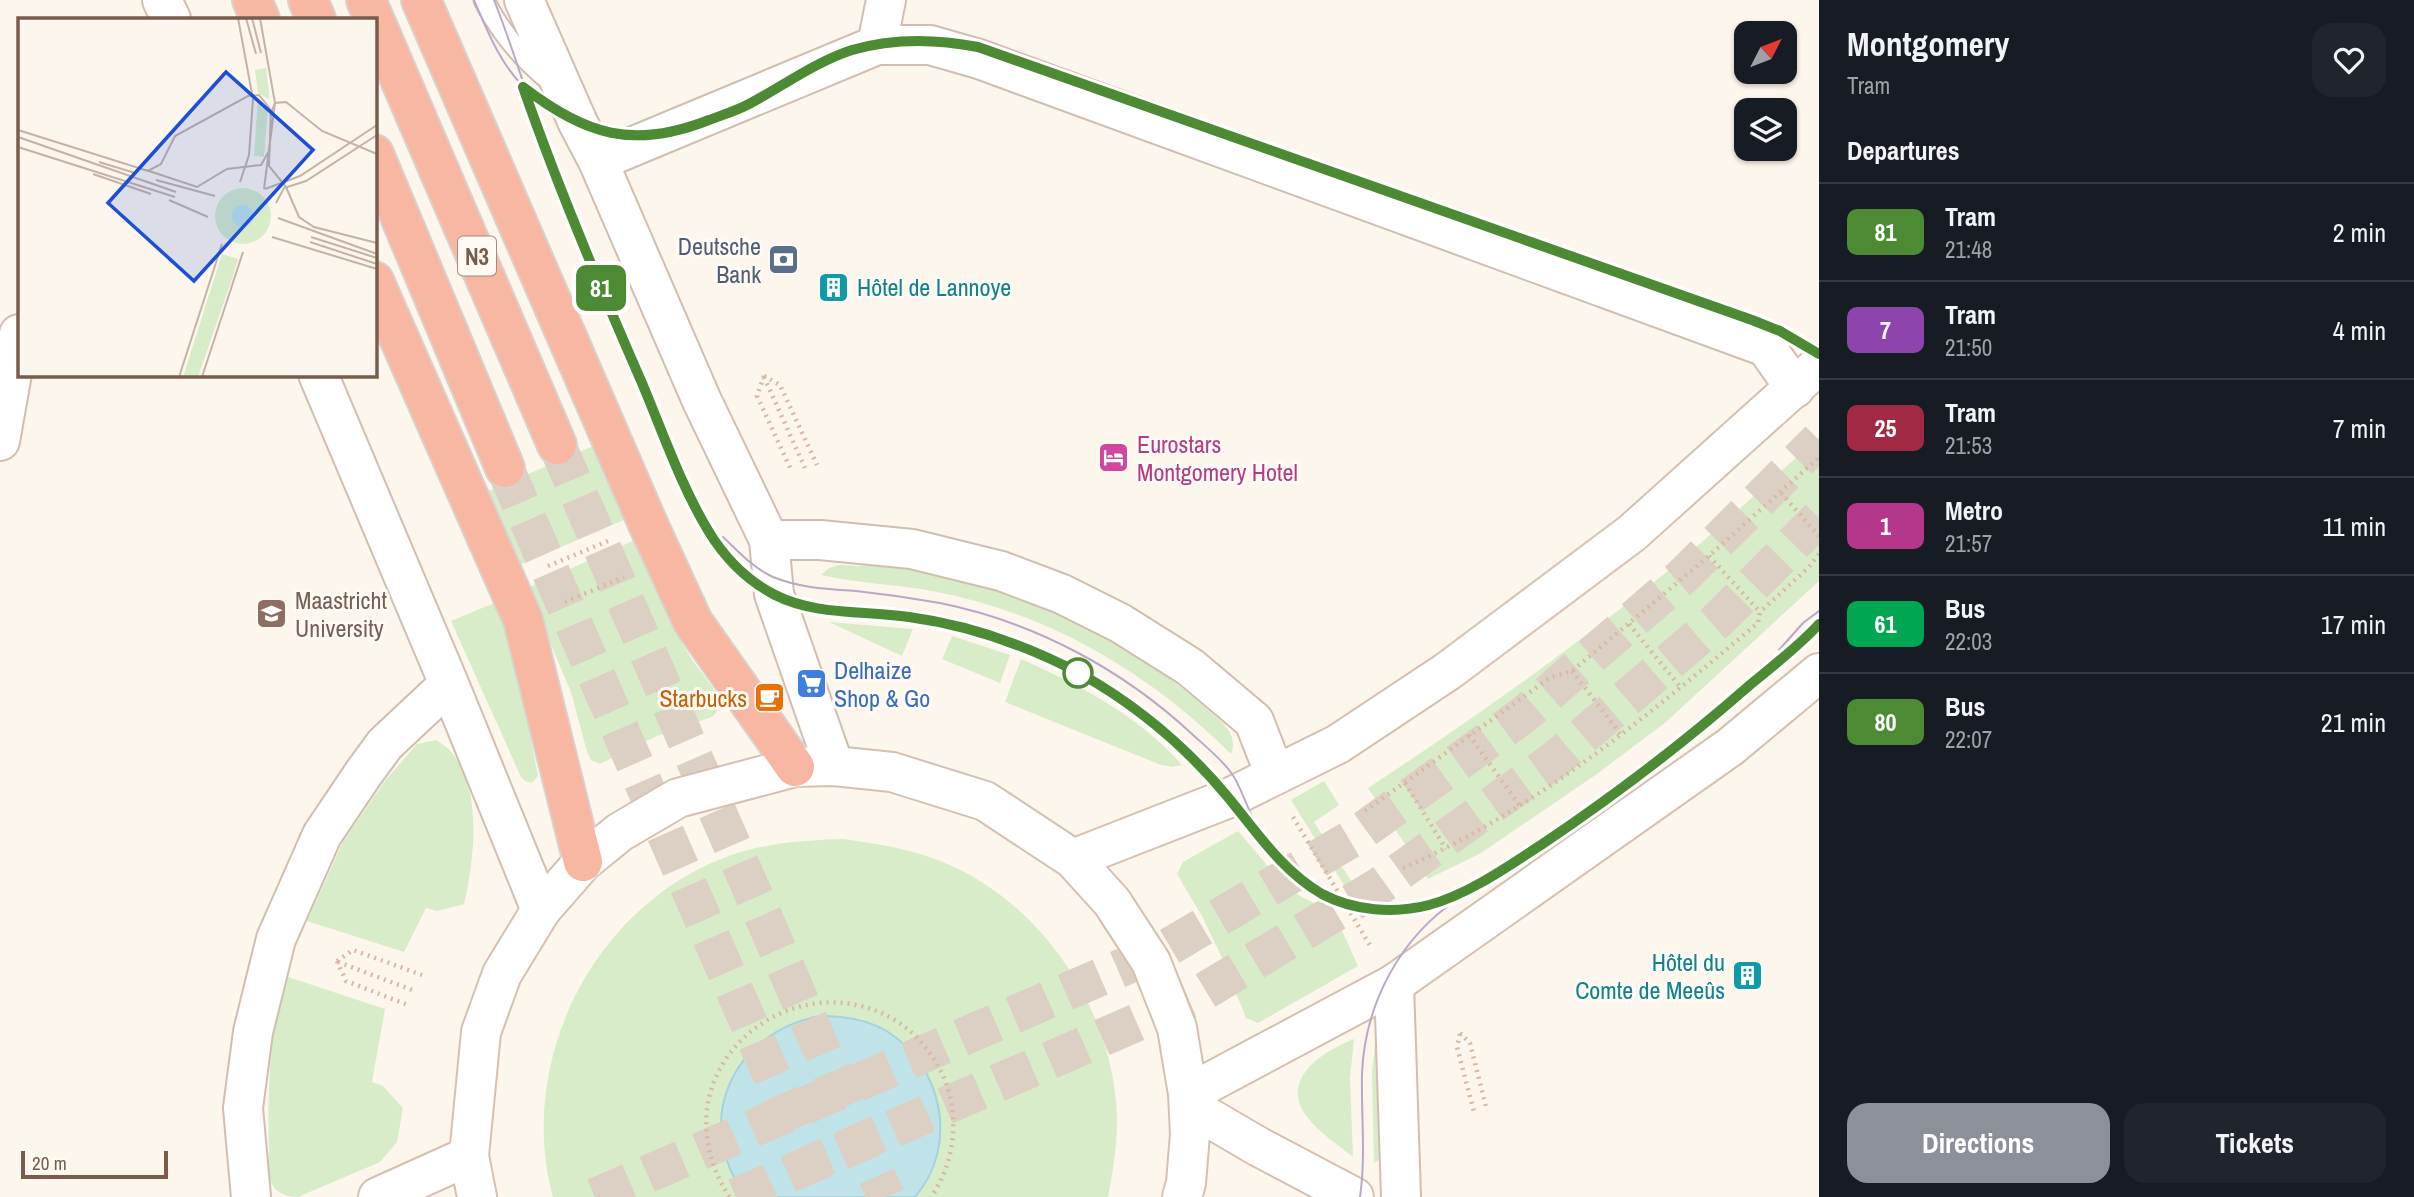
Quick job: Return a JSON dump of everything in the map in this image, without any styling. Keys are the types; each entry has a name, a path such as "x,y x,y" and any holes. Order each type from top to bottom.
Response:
{"highway":[{"path":"252,0 260,18"},
{"path":"308,0 316,18"},
{"name":"N3","path":"366,0 374,18"},
{"path":"421,0 693,622 795,767"},
{"name":"N3","path":"376,23 557,445"},
{"name":"N3","path":"376,160 505,468"},
{"path":"376,286 523,620 583,862"}],"street":[{"path":"162,0 171,18"},
{"path":"524,0 578,123 598,161 702,401 769,540 774,594 834,766"},
{"path":"877,45 887,0"},
{"path":"598,161 877,45 930,45 979,59 1766,347 1807,377 1632,533 1448,671 1338,744 1229,798 1073,859"},
{"path":"0,441 18,340"},
{"path":"319,376 541,910"},
{"path":"769,540 820,540 912,549 1001,571 1062,594 1120,623 1189,667 1254,721 1275,775"},
{"path":"1189,1100 1394,984 1730,747 1819,673"},
{"path":"251,1197 243,1108 253,1032 276,939 322,835 385,744 449,684"},
{"path":"477,1197 469,1156 481,1032 502,974 541,910 583,862 621,832 678,798 795,767 834,766 892,772 985,801 1073,859 1112,902 1151,962 1177,1028 1189,1100 1190,1134 1186,1183 1182,1197"},
{"path":"1394,984 1402,1197"},
{"path":"1189,1100 1259,1147 1353,1197"},
{"path":"378,1197 469,1156"}],"lane":[{"path":"484,0 498,27 532,66 565,93"}],"path":[{"path":"764,376 780,385 817,465"},
{"path":"764,376 805,468"},
{"path":"764,376 757,396 792,472"},
{"path":"1365,811 1551,677 1572,671 1709,556 1818,457"},
{"path":"1781,493 1819,536"},
{"path":"546,567 619,536"},
{"path":"1403,868 1446,849 1520,806 1622,736 1758,623 1760,612 1809,567 1819,554"},
{"path":"1709,556 1760,612"},
{"path":"523,620 664,559"},
{"path":"1629,624 1681,688"},
{"path":"1572,671 1622,736"},
{"path":"1469,735 1520,806"},
{"path":"1275,775 1287,808 1394,984"},
{"path":"1405,783 1446,849"},
{"path":"337,961 353,950 422,975"},
{"path":"337,961 415,990"},
{"path":"337,961 346,981 408,1005"},
{"path":"729,1197 713,1166 706,1130 708,1106 719,1072 739,1041 767,1018 789,1009 825,1002 860,1006 894,1020 914,1034 930,1052 942,1073 953,1108 954,1132 946,1168 931,1197"},
{"path":"1474,1112 1457,1047 1460,1033 1470,1043 1487,1111"}],"green space":[{"path":"1819,437 1819,581 1666,722 1597,774 1481,853 1428,879 1368,788 1510,691 1614,614 1692,551"},
{"path":"593,446 626,519 517,566 484,493"},
{"path":"635,540 675,630 713,689 720,708 712,717 657,736 600,764 591,760 587,752 571,692 527,588"},
{"path":"839,565 939,572 1003,590 1064,615 1122,646 1176,683 1225,726 1232,738 1231,754 1200,725 1133,673 1059,632 1020,615 979,602 923,589 821,575 829,568"},
{"path":"494,603 513,647 538,776 532,783 521,777 451,621"},
{"path":"829,622 913,629 902,656"},
{"path":"952,636 1010,655 1000,683 942,659"},
{"path":"1021,659 1108,703 1147,731 1182,765 1161,765 1005,702"},
{"path":"436,740 452,753 463,771 470,792 473,839 464,904 437,911 426,908 404,952 307,921 343,842 385,781 417,744"},
{"path":"1324,781 1339,805 1314,822 1356,889 1355,893 1347,890 1291,800"},
{"path":"1238,831 1277,877 1300,896 1334,913 1358,966 1258,1023 1246,1018 1203,918 1177,874 1183,862"},
{"path":"844,839 919,854 943,862 977,879 1009,902 1037,928 1062,958 1099,1027 1110,1064 1117,1126 1108,1197 553,1197 544,1143 546,1089 559,1036 580,987 610,941 648,903 693,872 756,848 794,842"},
{"path":"285,976 385,1009 372,1082 383,1086 403,1108 397,1142 380,1162 298,1197 279,1192 271,1182 269,1171 271,1062 276,1018"},
{"path":"1354,1039 1350,1078 1353,1157 1308,1118 1300,1104 1298,1091 1301,1079 1318,1059"},
{"path":"1375,1043 1380,1049 1383,1157 1374,1163 1372,1074"}],"water":[{"path":"820,1016 856,1019 872,1024 888,1032 907,1047 922,1065 939,1108 940,1132 937,1155 929,1177 915,1197 747,1197 730,1169 722,1140 722,1112 729,1085 743,1061 763,1041 789,1025"}],"tunnel":[{"path":"595,1197 1167,948 1351,839 1522,716 1681,578 1819,440"},
{"path":"557,445 886,1197"},
{"path":"505,468 825,1197"},
{"path":"736,1197 1193,998 1381,885 1556,759 1719,619 1819,518"}],"tram line":[{"path":"474,0 489,35 515,78 540,101 557,112 596,129 638,136 680,132 745,106 825,60 868,46 915,41 978,47 1752,320 1780,331 1819,354"},
{"path":"494,0 571,220 680,477 708,530 746,574 776,594 810,607 849,613 894,615 953,626 1019,646 1081,674 1129,705 1173,741 1200,767 1281,861 1319,891 1341,902 1385,910 1426,904 1505,868"},
{"name":"81","path":"1819,354 1780,331 1752,320 978,47 949,42 913,41 852,51 777,86 747,105 681,131 660,135 626,136 578,123 543,103 523,87 580,240 683,480 710,534 741,572 774,594 811,608 843,613 907,616 979,633 1044,656 1081,675 1159,728 1229,798 1283,863 1303,881 1344,903 1391,910 1427,905 1505,868 1609,798 1702,726 1819,624"},
{"path":"723,537 759,569 783,581 919,599 975,611 1009,622 1075,651 1165,710 1217,756 1234,777 1256,824"},
{"path":"1779,650 1803,623 1819,611"},
{"path":"1499,872 1609,798 1702,726 1819,624"},
{"path":"1360,1197 1363,1150 1362,1073 1370,1022 1389,974 1403,953 1437,915 1458,899"}],"place":[{"name":"Deutsche Bank","path":"784,260"},
{"name":"Hôtel de Lannoye","path":"834,287"},
{"name":"Eurostars Montgomery Hotel","path":"1114,458"},
{"name":"Maastricht University","path":"272,614"},
{"name":"Delhaize Shop & Go","path":"811,684"},
{"name":"Starbucks","path":"770,698"},
{"name":"Hôtel du Comte de Meeûs","path":"1748,976"}]}
